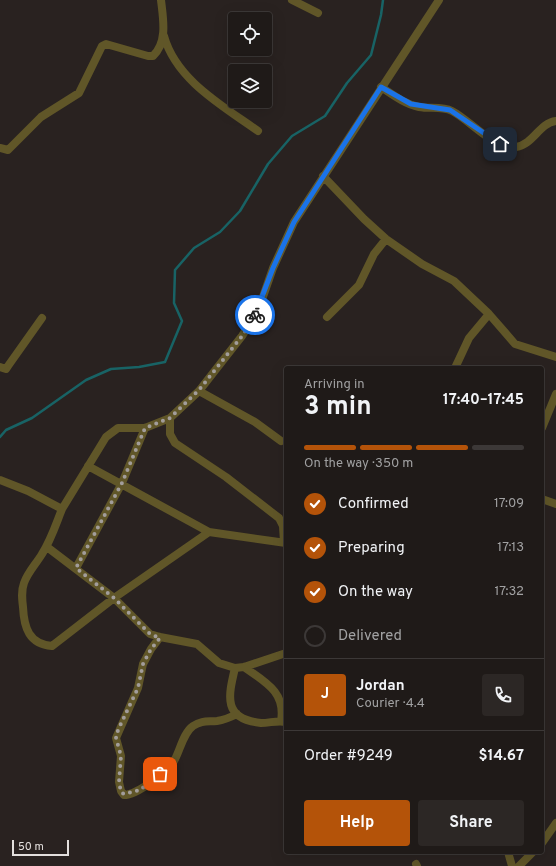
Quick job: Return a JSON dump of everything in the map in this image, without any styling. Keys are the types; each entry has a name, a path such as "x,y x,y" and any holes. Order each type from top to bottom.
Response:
{"street":[{"path":"0,148 8,150 14,146 41,118 79,93 102,46 108,44 148,56 153,56 161,46 163,33 164,20 161,0"},
{"path":"292,0 318,13"},
{"path":"209,532 114,598 52,646 39,644 24,625 22,592 28,574 47,547 62,509 106,437 113,430 118,428 145,428 170,418 199,390 242,336 258,311 273,268 294,222 439,0"},
{"path":"163,33 168,49 178,66 203,91 258,131"},
{"path":"381,87 411,104 450,110 500,144 513,147 531,140 549,123 556,121"},
{"path":"323,176 364,219 386,239 422,264 454,281 489,314 515,344 556,357"},
{"path":"326,317 359,285 374,254 386,239"},
{"path":"456,366 469,338 489,314"},
{"path":"0,367 6,369 42,318"},
{"path":"199,390 255,422 281,441"},
{"path":"544,423 556,394"},
{"path":"170,418 170,434 175,442 226,477 278,518 283,526 284,534"},
{"path":"76,568 122,483 145,428"},
{"path":"88,466 122,483 209,532 284,542"},
{"path":"0,480 28,491 62,509"},
{"path":"544,500 556,504"},
{"path":"47,547 114,598 150,634 160,638 197,644 219,663 235,668 244,667 284,654"},
{"path":"160,638 151,649 143,664 138,688 118,730 116,738 121,756 119,782 121,792 124,794 140,790 170,766 187,733 193,726 204,721 217,721 237,714"},
{"path":"235,668 229,704 237,714 252,721 263,723 284,721 282,703 276,694 269,686 244,667"},
{"path":"544,840 556,822"},
{"path":"509,854 512,866"},
{"path":"519,866 531,854"}],"waterway":[{"path":"0,437 6,430 32,418 86,380 111,369 139,367 165,362 182,321 174,303 175,270 194,248 220,232 240,211 268,164 292,136 325,116 347,83 371,55 381,15 383,0"}],"way so far":[{"path":"160,774 140,790 128,795 121,792 119,782 121,756 116,738 118,730 134,699 143,664 151,649 160,638 150,634 114,598 76,568 122,483 145,428 170,418 199,390 242,336 255,315"}],"route":[{"path":"255,315 258,311 273,268 294,222 381,87 403,101 419,107 442,108 450,110 500,144"}]}
